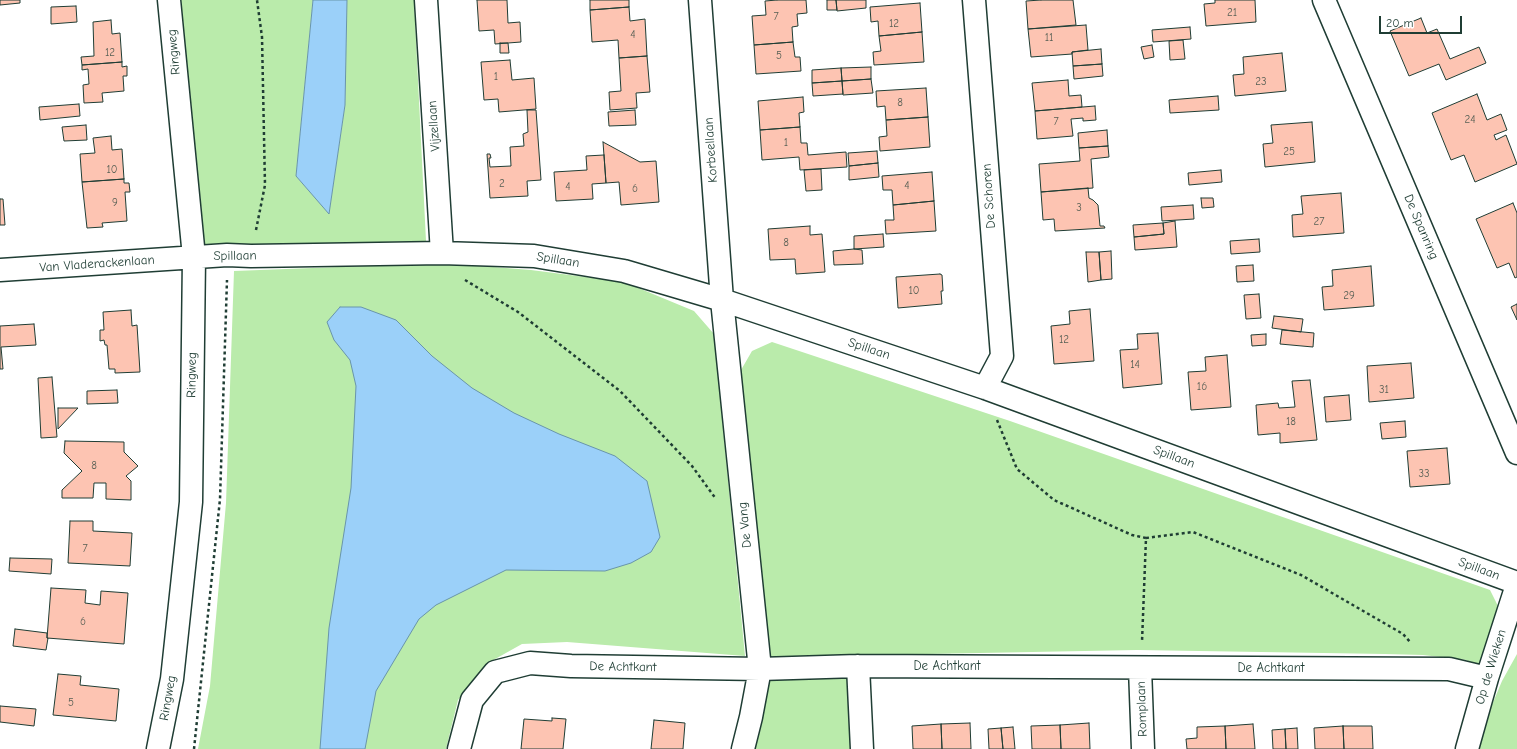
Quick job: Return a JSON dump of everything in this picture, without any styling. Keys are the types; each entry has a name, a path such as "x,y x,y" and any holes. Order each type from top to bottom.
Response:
{"street":[{"name":"Ringweg","path":"158,749 172,680 190,502 194,257 169,0"},
{"name":"Vijzellaan","path":"426,0 442,253"},
{"name":"Korbeellaan","path":"700,0 722,300"},
{"name":"De Schoren","path":"974,0 1002,356 985,388"},
{"name":"De Spanring","path":"1324,0 1517,453"},
{"name":"Spillaan","path":"194,257 228,255 251,256 442,253 534,256 624,271 722,300 985,388 1517,584"},
{"name":"Van Vladerackenlaan","path":"0,270 194,257"},
{"name":"De Vang","path":"722,300 760,669 743,749"},
{"name":"Op de Wieken","path":"1468,749 1487,678 1517,584"},
{"name":"De Achtkant","path":"459,749 472,700 495,672 530,663 571,666 760,669 858,666 1450,669 1487,678"},
{"path":"858,666 862,749"},
{"name":"Romplaan","path":"1140,668 1143,749"}],"path":[{"path":"251,256 265,185 262,37 257,0"},
{"path":"459,277 518,312 620,391 692,466 719,503"},
{"path":"985,388 1017,468 1054,500 1132,535 1146,538 1193,532 1301,575 1403,634 1435,669"},
{"path":"1140,668 1146,538"}],"green space":[{"path":"181,0 313,0 296,176 329,213 345,105 347,0 414,0 426,241 205,246"},
{"path":"443,263 531,270 624,282 694,311 714,334 745,656 567,642 522,644 488,663 458,700 446,749 198,749 210,686 226,503 234,271"},
{"path":"772,342 1010,421 1490,590 1504,618 1486,670 1466,660 1423,655 1385,654 1137,650 770,657 741,370 752,351"},
{"path":"1517,654 1517,749 1477,749 1481,731 1502,681"},
{"path":"848,675 851,749 754,749 762,721 767,676"}],"water":[{"path":"313,0 347,0 345,105 329,214 296,176"},
{"path":"340,307 361,307 396,320 432,356 472,388 514,413 559,434 615,456 647,481 660,537 651,552 631,563 605,571 506,570 436,605 419,619 376,691 365,749 320,749 329,628 351,488 356,386 350,360 334,340 327,322"}],"building":[{"path":"0,0 20,0 20,3 0,5"},
{"path":"477,0 507,0 508,23 520,22 521,42 495,44 494,30 479,31"},
{"path":"590,0 629,0 629,7 590,10"},
{"path":"806,0 807,13 797,14 798,26 792,27 793,42 754,45 752,16 766,15 765,1"},
{"path":"827,0 836,0 837,10 827,10"},
{"path":"836,0 866,0 866,8 837,11"},
{"path":"1073,0 1076,25 1028,29 1026,1"},
{"path":"1215,0 1255,0 1256,22 1206,26 1204,4 1215,3"},
{"path":"920,3 922,32 879,36 878,21 871,22 870,7"},
{"path":"76,6 77,22 51,24 51,7"},
{"path":"629,7 630,21 645,19 647,56 619,58 618,40 592,42 590,10"},
{"path":"1421,18 1427,33 1437,29 1450,59 1479,47 1486,63 1446,80 1439,64 1409,76 1390,31"},
{"path":"111,20 112,34 120,33 122,62 82,65 81,57 94,56 93,22"},
{"path":"1086,25 1088,50 1072,52 1072,54 1031,57 1028,29"},
{"path":"1190,27 1191,39 1153,42 1152,30"},
{"path":"922,32 924,62 874,65 873,52 881,51 879,36"},
{"path":"1183,40 1185,59 1170,60 1169,41"},
{"path":"793,42 795,57 800,57 801,71 756,74 754,45"},
{"path":"500,43 508,43 509,53 500,53"},
{"path":"1152,45 1154,57 1144,59 1141,47"},
{"path":"1101,49 1102,64 1073,66 1072,52"},
{"path":"1282,53 1286,91 1235,96 1233,75 1244,74 1243,57"},
{"path":"647,56 650,92 636,93 637,108 610,110 609,92 621,91 619,58"},
{"path":"510,60 512,80 534,78 536,109 499,112 498,99 484,100 481,62"},
{"path":"122,62 122,67 127,66 127,76 123,76 124,91 102,93 103,102 84,103 83,85 89,84 88,69 82,70 82,65"},
{"path":"1102,64 1103,76 1074,79 1073,66"},
{"path":"871,67 871,79 842,81 841,68"},
{"path":"841,68 842,81 812,83 812,70"},
{"path":"871,79 873,93 843,95 842,81"},
{"path":"1068,80 1069,96 1081,95 1082,107 1035,111 1032,83"},
{"path":"842,81 843,94 813,96 812,83"},
{"path":"926,88 928,117 886,120 885,106 877,107 876,91"},
{"path":"1477,94 1487,120 1501,114 1507,130 1494,135 1496,140 1506,135 1517,164 1475,182 1464,155 1451,160 1432,113"},
{"path":"1218,96 1219,110 1170,113 1169,100"},
{"path":"803,97 804,112 799,113 800,127 760,130 758,101"},
{"path":"79,104 80,116 40,120 39,107"},
{"path":"1095,106 1096,120 1083,121 1083,118 1071,119 1073,136 1037,139 1035,111"},
{"path":"527,110 536,110 541,180 527,181 528,196 490,198 487,154 490,154 491,158 489,158 490,167 511,166 510,147 524,146 523,134 528,132"},
{"path":"635,110 636,125 609,126 608,112"},
{"path":"928,117 930,147 880,151 879,137 887,136 886,120"},
{"path":"1312,122 1315,162 1265,167 1263,144 1273,143 1271,125"},
{"path":"86,125 87,140 64,141 62,127"},
{"path":"800,127 801,143 807,143 808,155 846,152 847,167 800,170 799,157 762,160 760,130"},
{"path":"1107,130 1108,146 1079,148 1078,133"},
{"path":"111,136 112,150 122,149 124,179 82,182 80,154 95,153 93,138"},
{"path":"603,142 640,162 656,161 659,202 621,205 619,182 606,183"},
{"path":"1108,146 1109,157 1091,159 1093,188 1041,192 1039,164 1080,161 1079,148"},
{"path":"877,151 878,163 849,166 848,153"},
{"path":"604,155 606,183 592,184 593,199 556,201 554,172 587,170 586,156"},
{"path":"878,163 879,177 849,180 849,166"},
{"path":"821,169 822,190 806,191 804,170"},
{"path":"1221,170 1222,182 1189,185 1188,173"},
{"path":"932,172 934,201 893,205 892,190 883,190 882,176"},
{"path":"124,179 124,183 129,183 130,192 125,192 127,221 102,223 103,227 87,228 82,182"},
{"path":"1088,188 1089,198 1098,205 1100,226 1104,226 1105,228 1055,231 1054,219 1043,220 1041,192"},
{"path":"1341,193 1344,233 1293,237 1292,215 1303,214 1301,196"},
{"path":"1201,198 1213,198 1214,207 1202,208"},
{"path":"0,199 3,199 5,225 0,225"},
{"path":"934,201 936,231 886,234 885,220 894,220 893,205"},
{"path":"1513,203 1517,213 1517,277 1515,278 1509,263 1497,268 1476,219"},
{"path":"1193,205 1194,219 1162,221 1161,207"},
{"path":"1175,221 1177,247 1135,250 1134,237 1164,234 1163,223"},
{"path":"1163,223 1164,234 1134,237 1133,225"},
{"path":"810,226 810,235 822,234 825,272 796,274 795,259 770,260 768,229"},
{"path":"883,234 884,247 854,249 854,236"},
{"path":"1259,239 1260,252 1231,254 1230,241"},
{"path":"854,249 862,250 863,264 834,265 833,251"},
{"path":"1111,251 1112,279 1101,280 1099,252"},
{"path":"1086,252 1099,252 1101,280 1088,282"},
{"path":"1253,265 1254,281 1237,282 1236,266"},
{"path":"1371,266 1374,306 1324,310 1322,287 1333,286 1332,270"},
{"path":"942,275 942,304 898,308 896,277"},
{"path":"1259,294 1261,318 1246,319 1244,295"},
{"path":"1517,304 1517,320 1511,307"},
{"path":"1090,309 1094,361 1054,364 1051,326 1070,324 1069,311"},
{"path":"131,310 132,326 137,325 140,372 115,373 115,369 109,369 107,345 105,345 104,340 100,341 100,330 104,330 103,312"},
{"path":"1274,316 1303,319 1301,332 1272,328"},
{"path":"34,324 36,345 1,347 3,369 0,369 0,326"},
{"path":"1282,330 1314,333 1313,347 1280,344"},
{"path":"1158,333 1162,384 1123,388 1120,350 1138,349 1137,334"},
{"path":"1266,334 1266,345 1252,346 1251,335"},
{"path":"1227,355 1231,407 1191,410 1188,372 1206,371 1205,357"},
{"path":"1411,363 1414,398 1369,402 1367,366"},
{"path":"52,377 57,437 41,438 38,378"},
{"path":"1310,380 1317,440 1280,443 1280,433 1258,435 1256,405 1278,403 1279,408 1295,407 1292,381"},
{"path":"117,390 118,403 87,404 87,391"},
{"path":"1349,395 1351,420 1326,422 1324,397"},
{"path":"58,408 78,408 58,429"},
{"path":"1405,421 1406,437 1382,439 1380,423"},
{"path":"65,441 124,442 124,452 138,466 126,476 131,481 131,500 106,499 106,483 94,483 93,498 62,498 62,490 82,471 64,453"},
{"path":"1447,448 1450,484 1410,487 1407,451"},
{"path":"70,521 93,521 93,531 132,533 130,566 68,563"},
{"path":"10,558 52,559 51,574 9,571"},
{"path":"51,588 86,590 85,603 100,605 101,591 128,593 124,644 47,638"},
{"path":"15,629 47,633 48,638 46,650 13,646"},
{"path":"58,674 81,676 80,685 119,689 116,721 53,715"},
{"path":"0,706 36,709 34,726 0,722"},
{"path":"552,718 566,719 563,749 521,749 524,719 552,721"},
{"path":"654,720 685,723 683,749 651,749"},
{"path":"970,723 971,749 942,749 941,724"},
{"path":"1089,723 1090,749 1061,749 1060,725"},
{"path":"941,724 942,749 913,749 912,726"},
{"path":"1253,724 1255,749 1226,749 1225,726"},
{"path":"1060,725 1061,749 1032,749 1031,726"},
{"path":"1225,726 1226,749 1187,749 1186,739 1197,738 1197,727"},
{"path":"1343,726 1344,749 1315,749 1314,728"},
{"path":"1343,726 1372,726 1373,749 1344,749"},
{"path":"1013,727 1015,749 1003,749 1001,728"},
{"path":"1001,728 1003,749 989,749 988,729"},
{"path":"1297,728 1298,749 1286,749 1285,729"},
{"path":"1285,729 1286,749 1273,749 1272,730"}]}
